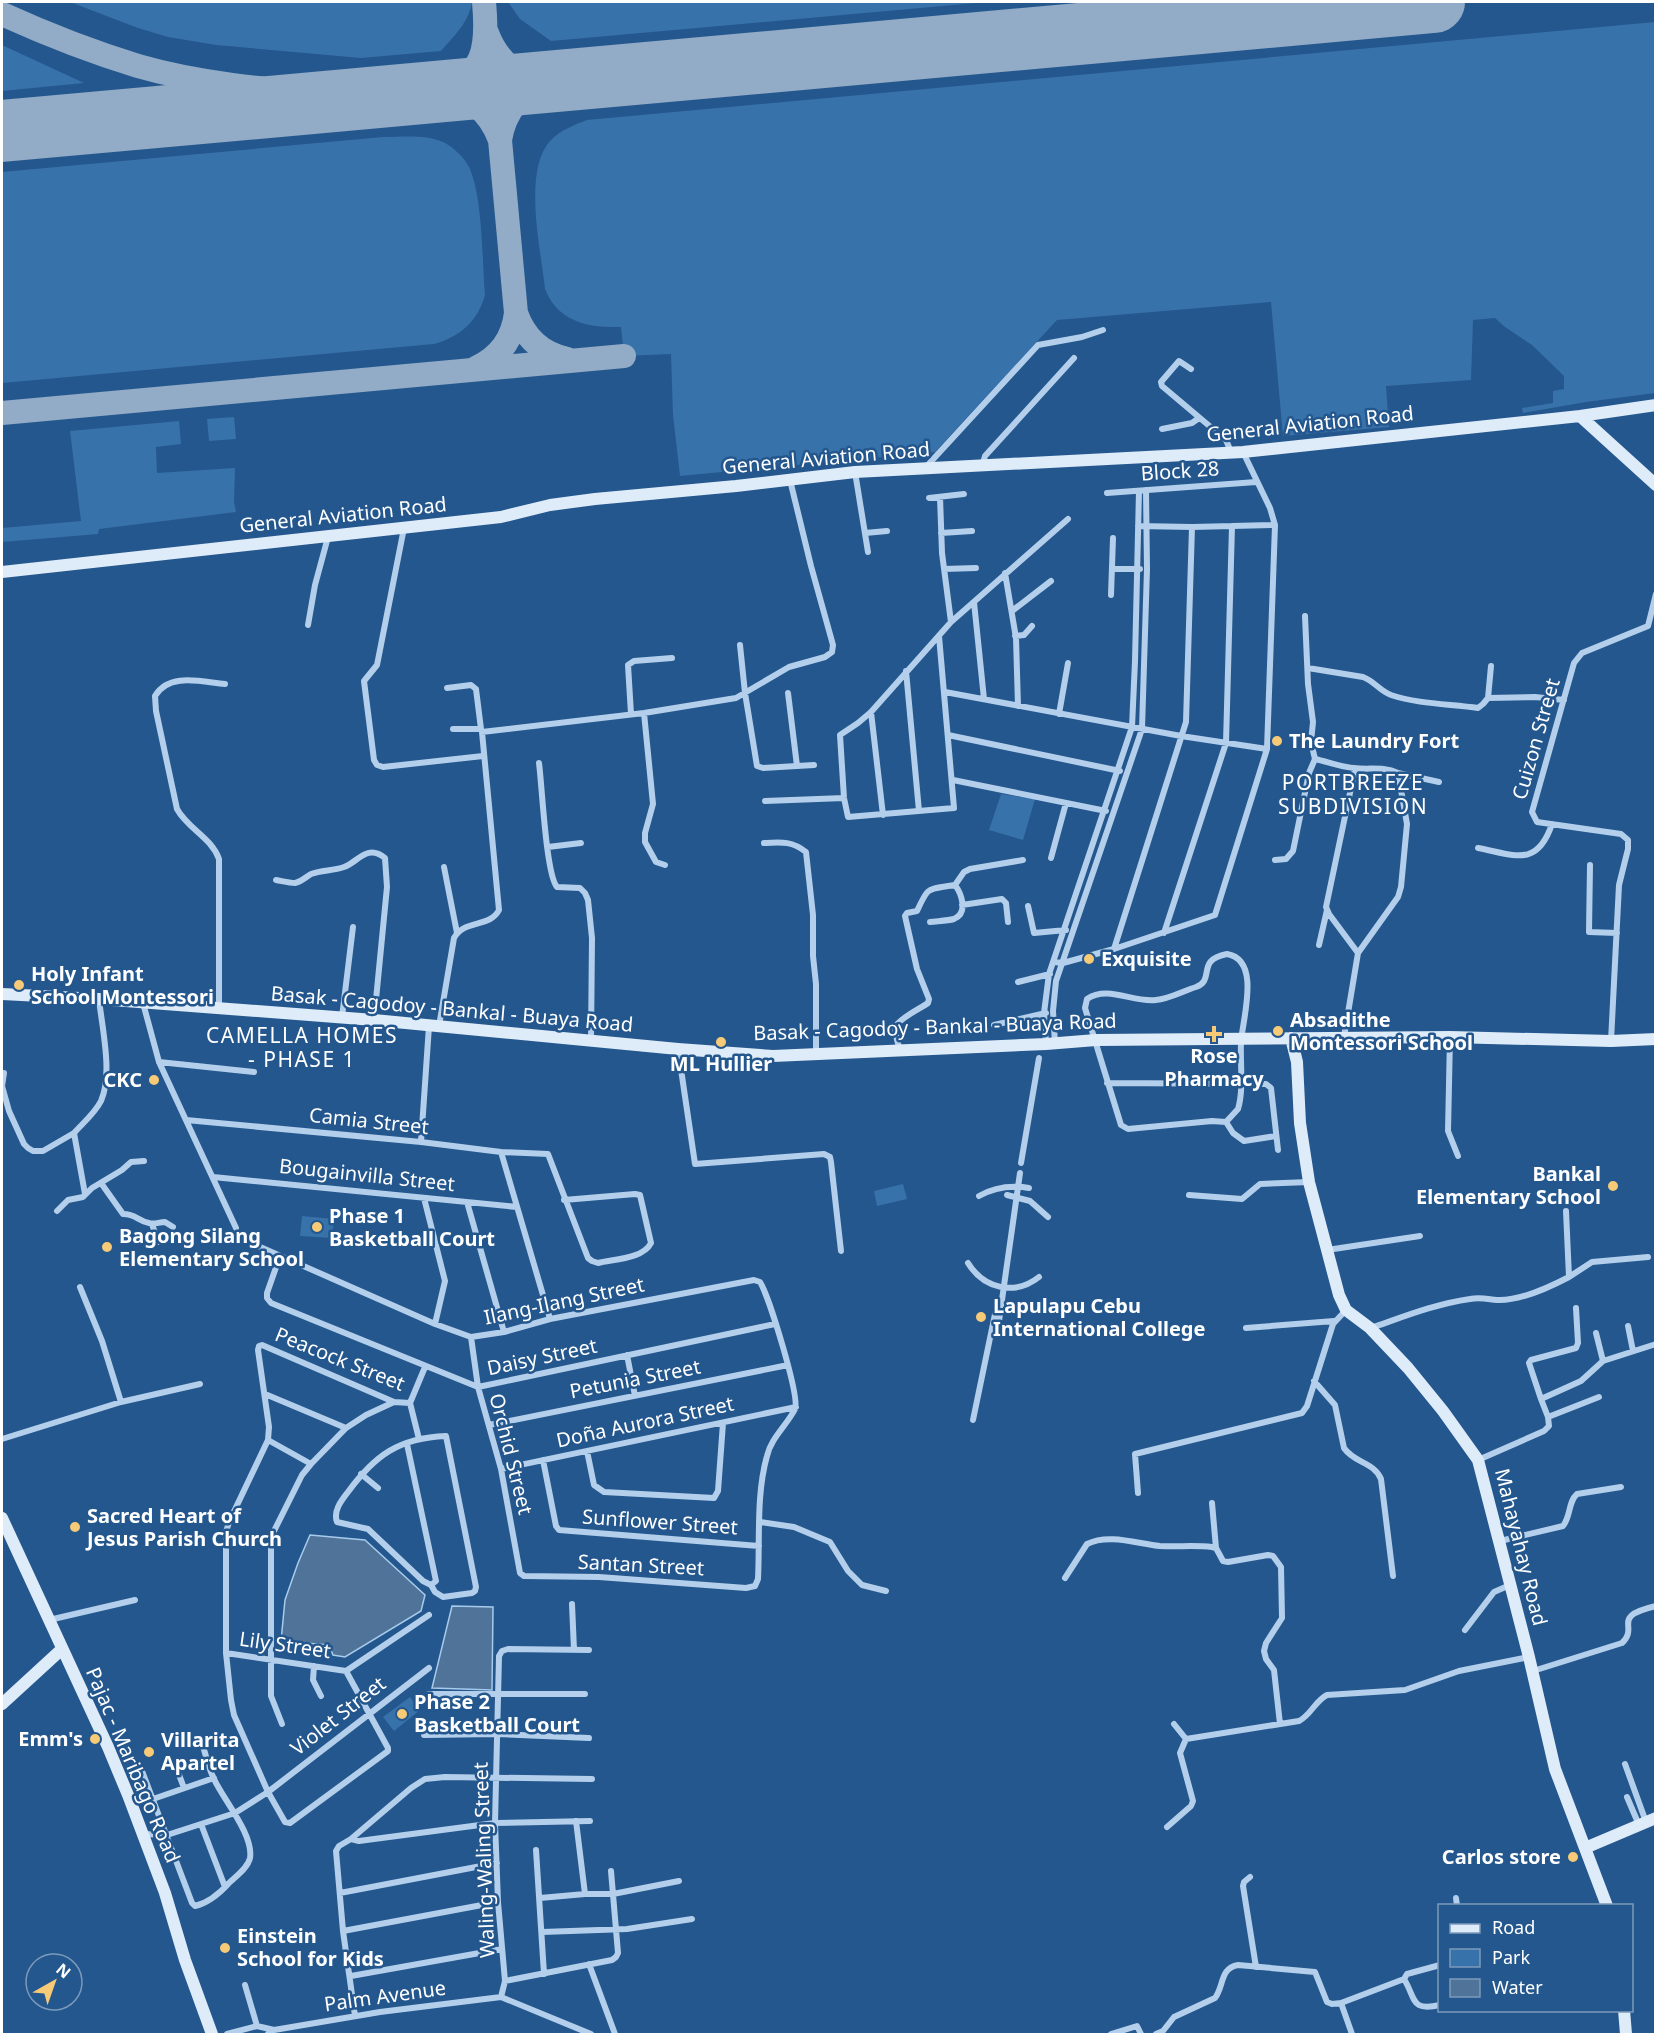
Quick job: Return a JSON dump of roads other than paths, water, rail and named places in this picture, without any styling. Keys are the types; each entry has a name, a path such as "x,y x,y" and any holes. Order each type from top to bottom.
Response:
{"street":[{"path":"926,467 1038,345 1082,337 1102,330"},
{"path":"982,466 985,456 1074,358"},
{"path":"1054,962 1063,963 1114,950 1215,915 1267,749 1275,525 1270,508 1237,452 1162,386 1161,382 1179,361 1191,369"},
{"name":"General Aviation Road","path":"2,573 501,517 550,505 595,499 855,472 1237,452 1580,416 1656,405"},
{"path":"1580,416 1656,485"},
{"path":"1162,429 1192,423 1199,418"},
{"path":"855,472 868,552"},
{"path":"453,729 482,730 644,713 736,698 789,666 825,657 832,652 833,645 790,480"},
{"name":"Block 28","path":"1107,493 1256,482"},
{"path":"1051,1044 1058,974 1142,729 1147,569 1146,490"},
{"path":"1051,1044 1044,1013 1049,975 1132,727 1136,661 1139,491"},
{"path":"929,498 964,494"},
{"path":"940,497 944,569 951,622"},
{"path":"939,636 954,808 848,817 844,798 840,735 871,712 951,622 1068,519"},
{"path":"1138,526 1275,525"},
{"path":"1164,933 1226,743 1232,526"},
{"path":"1114,950 1186,722 1192,527"},
{"path":"404,528 377,665 364,681 374,760 377,765 383,767 483,756"},
{"path":"865,533 887,531"},
{"path":"942,533 972,531"},
{"path":"308,625 315,585 328,536"},
{"path":"1112,596 1113,538"},
{"path":"944,569 976,568"},
{"path":"1113,569 1147,569"},
{"path":"1005,573 1015,636 1018,706"},
{"path":"1012,610 1051,581"},
{"name":"Cuizon Street","path":"1552,824 1537,822 1532,812 1574,663 1582,653 1648,626 1656,594"},
{"path":"974,602 984,699"},
{"path":"1275,860 1286,859 1293,851 1309,773 1315,759 1311,742 1313,722 1308,684 1305,616"},
{"path":"1015,636 1024,635 1032,626"},
{"path":"1136,638 1145,639"},
{"path":"740,645 745,693 758,766 763,768 814,765"},
{"path":"631,714 628,665 634,661 672,658"},
{"path":"1136,661 1145,661"},
{"path":"1059,714 1068,663"},
{"path":"1308,668 1369,679 1383,692 1402,698 1478,708 1488,698 1491,666"},
{"path":"906,671 919,811"},
{"path":"219,1009 219,859 206,839 182,817 177,809 156,711 155,696 162,686 178,680 225,684"},
{"path":"421,1142 434,1025 454,938 460,929 492,919 499,910 482,730 474,687 471,685 447,688"},
{"path":"945,692 1181,736 1267,749"},
{"path":"788,693 797,766"},
{"path":"1488,698 1564,700"},
{"path":"871,712 883,815"},
{"path":"644,713 652,804 646,824 645,842 656,862 664,865"},
{"path":"948,735 1127,772"},
{"path":"1315,759 1355,769 1391,770 1439,782"},
{"path":"539,763 554,883 557,887 580,888 588,900 592,938 591,1041"},
{"path":"1319,945 1335,857 1355,769"},
{"path":"1344,1037 1358,953 1391,909 1401,887 1407,824 1398,773"},
{"path":"953,780 1112,813"},
{"path":"765,801 844,798"},
{"path":"1051,858 1066,802"},
{"path":"1478,848 1516,855 1533,853 1540,849 1546,841 1552,824 1621,834 1628,840 1619,885 1611,1041"},
{"path":"765,843 788,841 806,852 813,915 816,1055"},
{"path":"548,847 581,843"},
{"path":"276,880 295,883 311,875 342,868 357,856 365,854 381,855 385,858 387,887 374,1020"},
{"path":"900,1050 896,1026 928,1003 929,999 917,969 905,916 907,913 917,911 924,893 931,889 955,885 964,872 970,869 1023,860"},
{"path":"1590,865 1589,932 1617,933"},
{"path":"444,867 457,933"},
{"path":"930,922 955,919 961,912 961,895 955,885"},
{"path":"962,905 1002,900 1006,903 1008,922"},
{"path":"1028,906 1034,933 1073,930"},
{"path":"1327,909 1358,953"},
{"path":"342,1018 353,927"},
{"path":"1218,955 1234,955 1239,959 1244,967 1248,994 1241,1040 1240,1107 1226,1122 1212,1121 1128,1129 1121,1125 1085,1008 1087,999 1100,994 1113,994 1126,998 1156,1000 1201,985 1207,977 1206,967 1218,955"},
{"path":"1018,982 1058,974"},
{"name":"Basak - Cagodoy - Bankal - Buaya Road","path":"2,994 374,1020 773,1056 1096,1040 1344,1037 1611,1041 1656,1039"},
{"path":"4,1072 2,1086 9,1111 28,1149 43,1151 74,1133 100,1104 104,1094 106,1066 99,999"},
{"path":"143,1003 159,1062 236,1228"},
{"path":"994,1026 1053,1011"},
{"path":"1450,1037 1448,1131 1458,1156"},
{"path":"1138,1493 1135,1454 1300,1414 1307,1406 1334,1321 1346,1310 1336,1287 1309,1182 1300,1123 1297,1062 1291,1038"},
{"path":"1297,1062 1309,1038"},
{"path":"678,1049 695,1164 824,1154 830,1157 841,1251"},
{"path":"1021,1163 1039,1058"},
{"path":"159,1062 254,1072"},
{"path":"1107,1083 1266,1084 1271,1088 1278,1150"},
{"name":"Camia Street","path":"186,1120 421,1142 501,1152 548,1154 564,1200"},
{"path":"1226,1122 1233,1133 1244,1141 1276,1136"},
{"path":"74,1133 86,1194"},
{"path":"501,1152 550,1319"},
{"path":"57,1211 68,1200 78,1199 130,1162 144,1161"},
{"path":"973,1420 995,1314 999,1318 1020,1173"},
{"name":"Bougainvilla Street","path":"213,1177 517,1207"},
{"path":"1189,1195 1242,1199 1260,1184 1309,1182"},
{"path":"101,1183 123,1214 132,1214 141,1221 152,1224 165,1222 173,1227"},
{"path":"979,1196 1001,1187 1029,1188"},
{"path":"640,1195 651,1243 649,1248 643,1252 598,1263 592,1261 588,1258 564,1200 640,1195"},
{"path":"1007,1195 1017,1196 1037,1205 1048,1217"},
{"path":"424,1198 445,1281 435,1324"},
{"path":"467,1202 504,1332"},
{"path":"1566,1211 1569,1277"},
{"path":"152,1224 158,1242"},
{"path":"1327,1250 1420,1236"},
{"name":"Ilang-Ilang Street","path":"249,1242 435,1324 471,1337 504,1332 550,1319 754,1280 760,1282 775,1324"},
{"name":"Daisy Street","path":"280,1256 267,1293 267,1298 271,1303 478,1387 775,1324"},
{"path":"1370,1328 1434,1306 1485,1297 1497,1300 1509,1299 1541,1290 1569,1277 1596,1260 1648,1257"},
{"path":"968,1263 982,1280 1004,1288 1026,1286 1039,1277"},
{"path":"80,1287 102,1341 121,1402"},
{"path":"1478,1460 1544,1431 1549,1426 1530,1363 1531,1360 1576,1348 1578,1343 1576,1308"},
{"name":"Mahayahay Road","path":"1346,1310 1370,1328 1408,1368 1478,1460 1556,1769 1607,1904"},
{"path":"1246,1328 1334,1321"},
{"path":"759,1546 761,1496 767,1455 796,1407 788,1365 775,1324"},
{"path":"1629,1326 1633,1351"},
{"path":"1596,1333 1603,1361"},
{"name":"Orchid Street","path":"471,1337 478,1387 501,1469 520,1573 524,1576"},
{"path":"1541,1399 1581,1381 1603,1361 1656,1344"},
{"name":"Peacock Street","path":"265,1394 258,1350 262,1345 394,1402 410,1403"},
{"path":"627,1355 635,1396"},
{"name":"Petunia Street","path":"489,1425 788,1365"},
{"path":"420,1439 410,1403 425,1367"},
{"path":"1314,1381 1335,1405 1347,1453 1378,1472 1381,1479 1393,1576"},
{"path":"2,1439 121,1402 200,1384"},
{"path":"346,1428 265,1394 269,1427 268,1440 226,1532 226,1653 234,1716 268,1792 285,1822 290,1823 388,1751 346,1671"},
{"path":"1548,1417 1599,1397"},
{"path":"282,1724 271,1696 271,1537 302,1475 311,1464 346,1428 366,1415 394,1402"},
{"name":"Doña Aurora Street","path":"501,1469 796,1407"},
{"path":"587,1451 594,1485 604,1492 714,1498 718,1491 723,1423"},
{"path":"407,1444 435,1592 443,1597 475,1591 446,1436 420,1439 389,1449 361,1474 335,1513 337,1522 368,1529 423,1581 433,1583"},
{"path":"268,1440 311,1464"},
{"name":"Sunflower Street","path":"543,1460 556,1526 559,1530 759,1546"},
{"path":"361,1474 378,1488"},
{"path":"1499,1541 1563,1526 1568,1517 1572,1498 1577,1494 1621,1487"},
{"path":"1212,1503 1215,1548 1220,1558 1228,1562 1268,1555 1273,1556 1281,1567 1282,1618 1266,1643 1264,1651 1266,1659 1274,1670 1280,1724"},
{"name":"Pajac - Maribago Road","path":"2,1518 108,1748 165,1893 184,1960 212,2034"},
{"path":"760,1522 794,1527 830,1542 848,1571 862,1585 886,1591"},
{"path":"1065,1578 1083,1548 1093,1541 1131,1540 1159,1546 1215,1548"},
{"name":"Santan Street","path":"524,1576 599,1577 746,1588 755,1586 758,1579 759,1546"},
{"path":"1465,1630 1494,1592 1510,1585"},
{"path":"49,1620 135,1600"},
{"path":"572,1604 574,1650 589,1650"},
{"path":"1532,1671 1622,1643 1627,1635 1628,1620 1632,1614 1656,1606"},
{"name":"Lily Street","path":"226,1653 346,1671 429,1615"},
{"name":"Waling-Waling Street","path":"501,1996 505,1982 498,1902 495,1823 500,1656 502,1651 508,1648 574,1650"},
{"path":"2,1704 62,1649"},
{"path":"1186,1739 1303,1719 1322,1697 1327,1695 1405,1690 1459,1671 1529,1657"},
{"path":"314,1666 313,1680 321,1696"},
{"name":"Violet Street","path":"167,1835 236,1813 268,1792 429,1668"},
{"path":"429,1694 585,1694"},
{"path":"1174,1724 1186,1739"},
{"path":"424,1735 497,1734 589,1738"},
{"path":"142,1771 195,1906 216,1896 250,1860 248,1844 236,1813 213,1778 201,1739"},
{"path":"1167,1827 1191,1806 1192,1801 1180,1754 1186,1739"},
{"path":"175,1764 184,1788"},
{"path":"1625,1764 1647,1822"},
{"path":"355,2016 343,1931 337,1848 425,1779 445,1777 592,1779"},
{"path":"153,1799 213,1778"},
{"path":"1627,1797 1647,1822"},
{"path":"576,1821 585,1894"},
{"path":"351,1839 359,1841 495,1823 590,1821"},
{"path":"1585,1848 1647,1822"},
{"path":"201,1824 225,1887"},
{"path":"143,1834 167,1835"},
{"path":"536,1850 544,1974"},
{"path":"340,1893 497,1863"},
{"path":"505,1982 616,1957 618,1953 617,1929 611,1871"},
{"path":"1250,1877 1243,1886 1256,1967"},
{"path":"540,1898 613,1894 679,1881"},
{"path":"343,1931 498,1902"},
{"path":"542,1932 617,1929 692,1919"},
{"path":"351,1976 502,1949"},
{"path":"589,1964 615,2034"},
{"path":"1156,2034 1163,2031 1174,2017 1215,1998 1223,1976 1231,1966 1315,1972 1327,2002 1332,2004 1341,2003 1404,1979 1407,1974 1438,1966"},
{"path":"1404,1979 1414,2002 1419,2006 1426,2008 1438,2005"},
{"path":"245,1985 257,2026"},
{"path":"501,1996 591,2034"},
{"name":"Palm Avenue","path":"227,2034 257,2026 274,2030 355,2016 501,1996"},
{"path":"1341,2003 1352,2034"},
{"path":"1624,2012 1626,2034"},
{"path":"1111,2034 1137,2026 1141,2034"},
{"name":"Palm Avenue","path":"268,2034 274,2030"}],"water":[{"path":"310,1535 365,1540 425,1595 421,1611 345,1657 333,1655 329,1645 281,1641 285,1600"},
{"path":"452,1606 493,1607 492,1690 432,1688"}],"place":[{"name":"The Laundry Fort","path":"1277,741"},
{"name":"Exquisite","path":"1089,959"},
{"name":"Holy Infant School Montessori","path":"19,985"},
{"name":"Absadithe Montessori School","path":"1278,1031"},
{"name":"Rose Pharmacy","path":"1214,1034"},
{"name":"ML Hullier","path":"721,1042"},
{"name":"CKC","path":"154,1080"},
{"name":"Bankal Elementary School","path":"1613,1186"},
{"name":"Phase 1 Basketball Court","path":"317,1227"},
{"name":"Bagong Silang Elementary School","path":"107,1247"},
{"name":"Lapulapu Cebu International College","path":"981,1317"},
{"name":"Sacred Heart of Jesus Parish Church","path":"75,1527"},
{"name":"Phase 2 Basketball Court","path":"402,1714"},
{"name":"Emm's","path":"95,1739"},
{"name":"Villarita Apartel","path":"149,1752"},
{"name":"Carlos store","path":"1573,1857"},
{"name":"Einstein School for Kids","path":"225,1948"}],"district":[{"name":"PORTBREEZE SUBDIVISION","path":"1353,795"},
{"name":"CAMELLA HOMES - PHASE 1","path":"302,1048"}]}
